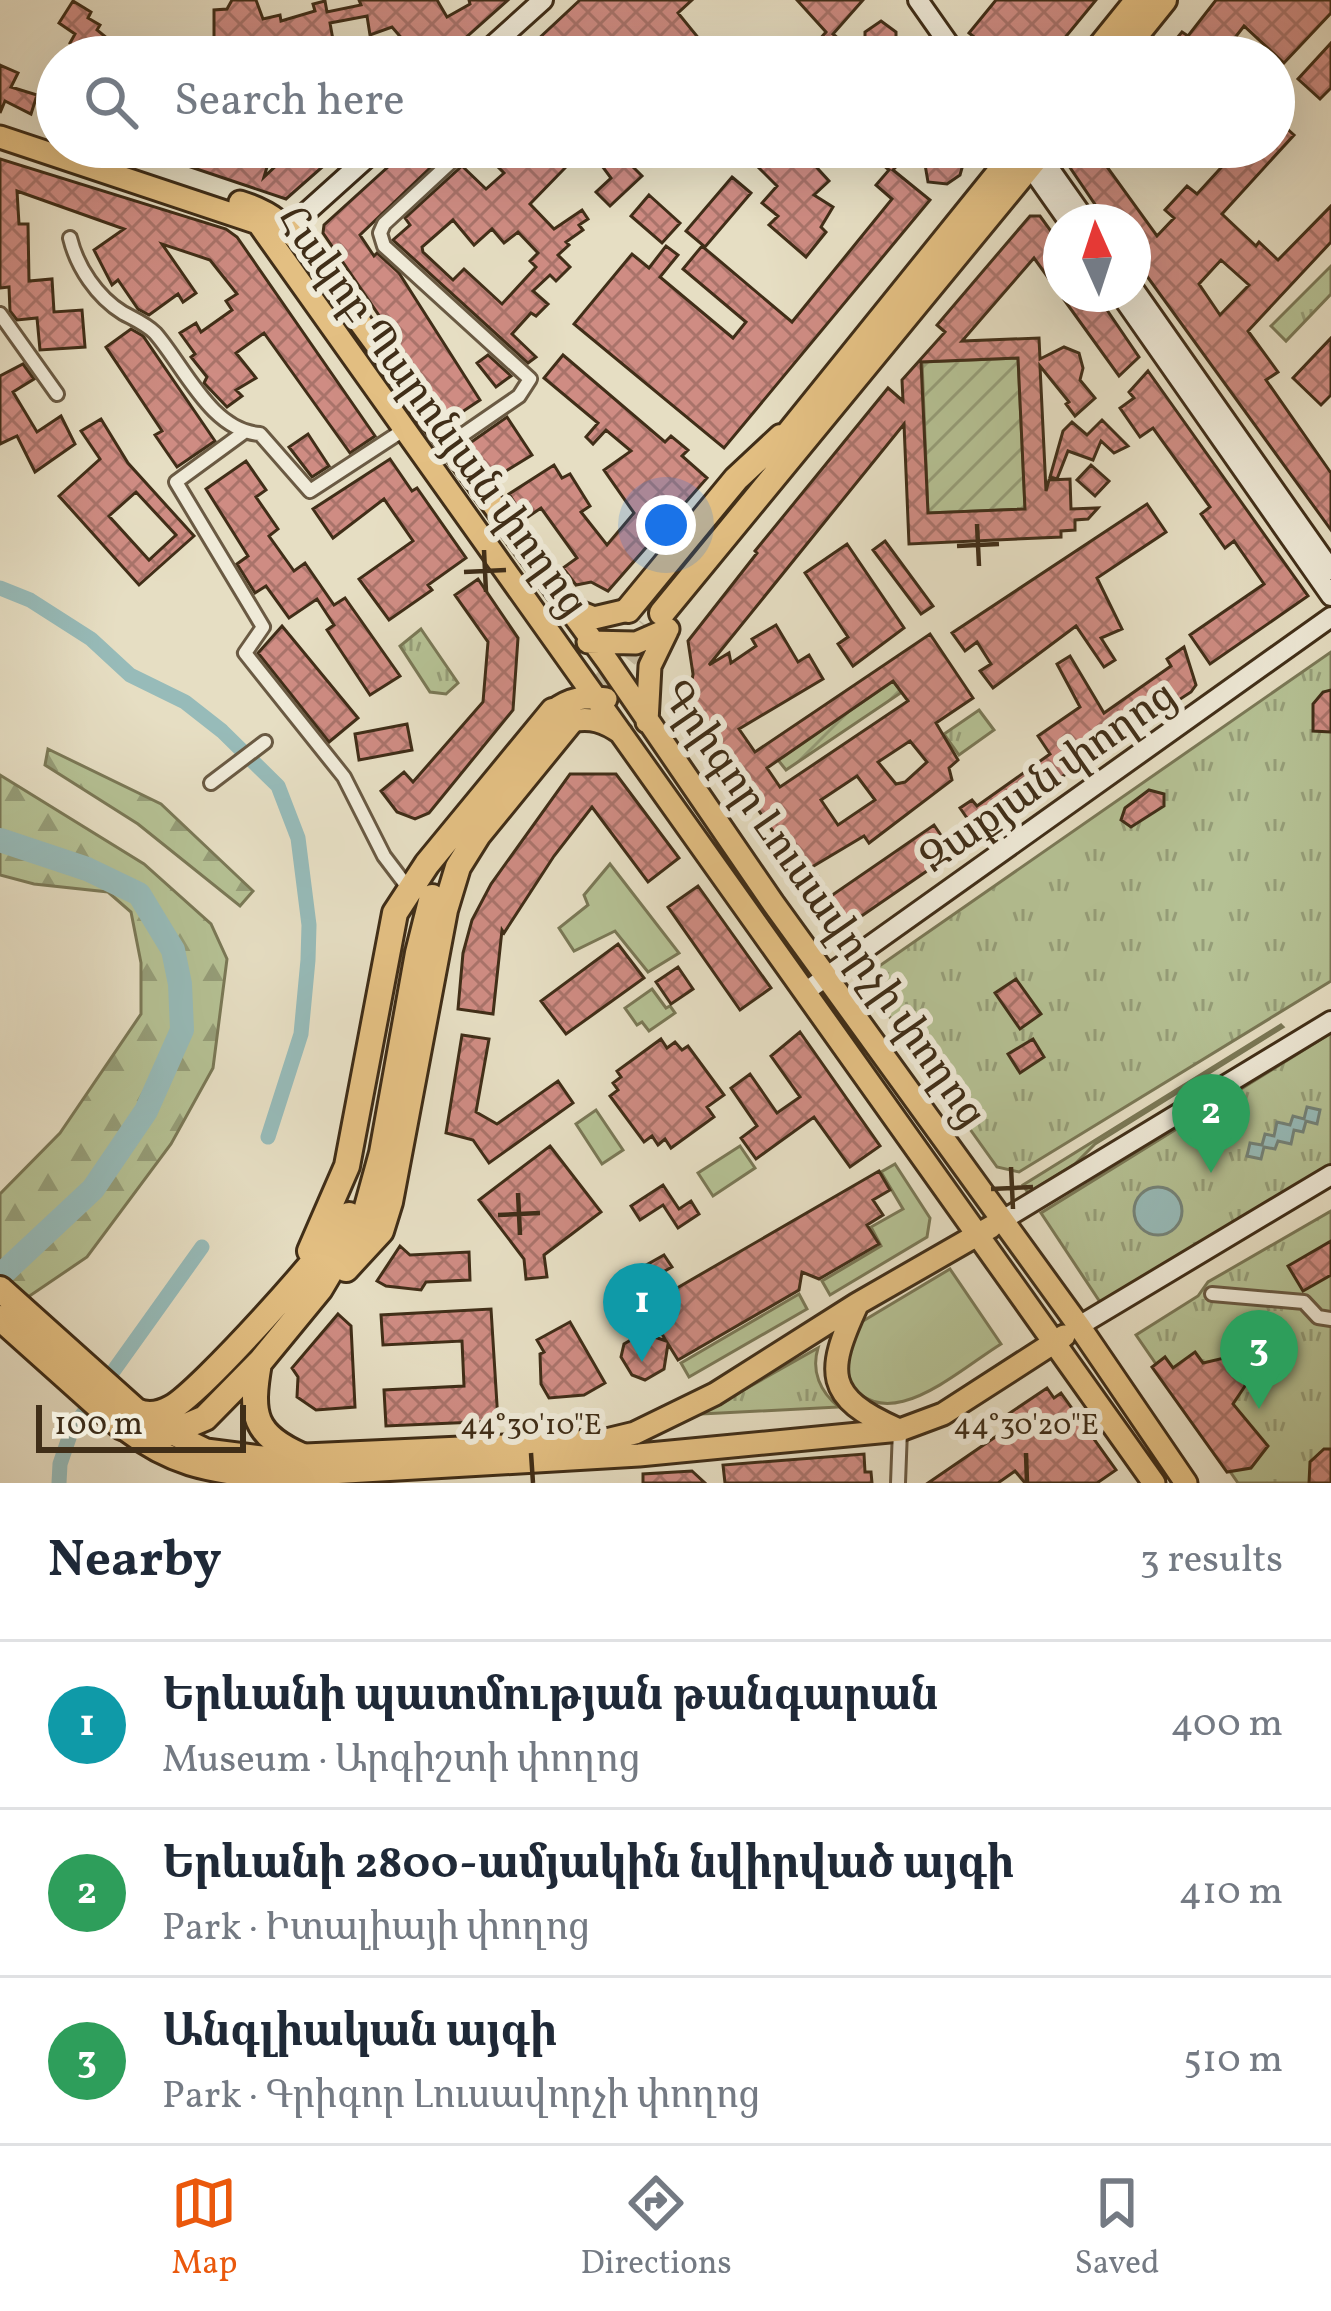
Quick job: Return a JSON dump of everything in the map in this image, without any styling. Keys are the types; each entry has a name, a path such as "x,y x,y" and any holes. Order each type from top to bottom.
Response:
{"highway":[{"path":"1109,36 1138,0"},
{"path":"1135,36 1164,0"},
{"path":"653,614 736,479 804,414 1017,168"},
{"path":"653,614 797,450 1018,168"},
{"path":"0,1318 134,1418 170,1410 313,1280 356,1232 371,1195 422,891 562,716"},
{"path":"313,1280 335,1280 381,1231 445,910 458,867 562,716"},
{"path":"0,1289 149,1436 170,1436 205,1418 260,1362 313,1280"},
{"path":"260,1362 254,1399 260,1428 271,1442 302,1456"},
{"path":"197,1386 202,1400 221,1402"}],"main road":[{"path":"503,36 543,0"},
{"path":"918,0 943,36"},
{"path":"0,123 36,134"},
{"name":"Հակոբ Պարոնյան փողոց","path":"0,136 36,148"},
{"name":"Հակոբ Պարոնյան փողոց","path":"98,168 247,217 281,235 448,445 597,647"},
{"name":"Հակոբ Պարոնյան փողոց","path":"138,168 268,211 405,429 603,705"},
{"path":"281,235 356,168"},
{"path":"1040,168 1060,204"},
{"path":"1044,168 1073,204"},
{"path":"1136,312 1331,570"},
{"path":"1146,312 1331,596"},
{"path":"565,606 593,619 653,614"},
{"path":"548,632 597,647 636,643 653,614"},
{"path":"562,716 608,724 584,654 653,614"},
{"path":"646,722 653,614"},
{"name":"Զաքյան փողոց","path":"805,992 1331,617"},
{"path":"548,632 563,680 562,716"},
{"path":"597,647 603,705"},
{"name":"Գրիգոր Լուսավորչի փողոց","path":"597,647 1186,1483"},
{"path":"562,716 624,702 646,722"},
{"name":"Գրիգոր Լուսավորչի փողոց","path":"603,705 980,1234 1149,1481"},
{"path":"170,1436 206,1450 260,1457 606,1440 635,1433 690,1406 1331,1021"},
{"path":"134,1418 166,1458 240,1479 639,1456 900,1430 943,1414 1053,1342 1331,1175"},
{"path":"857,1304 836,1352 838,1385 859,1410 900,1430"},
{"path":"690,1406 693,1426 709,1447"}],"street":[{"path":"444,168 384,224 380,233 384,246 530,379 518,396 448,445"},
{"path":"70,238 74,256 103,299 152,329 206,400 243,433 260,434 310,491 405,429"},
{"path":"0,314 57,394"},
{"path":"243,433 176,482 263,627 244,652 344,778 384,856 422,891"},
{"path":"211,783 265,742"},
{"path":"1212,1294 1304,1302 1318,1317 1331,1319"},
{"path":"898,1483 900,1430"},
{"path":"240,1479 260,1457"}],"green space":[{"path":"1331,266 1331,294 1286,341 1271,326"},
{"path":"1018,358 1025,509 928,513 922,362"},
{"path":"421,629 458,683 446,694 430,692 400,646"},
{"path":"1331,652 1331,981 1019,1172 997,1167 862,978"},
{"path":"893,681 902,692 786,770 778,760"},
{"path":"979,710 994,730 959,755 944,734"},
{"path":"48,749 161,804 253,891 240,906 138,824 45,765"},
{"path":"0,775 144,864 211,924 227,959 213,1068 171,1144 87,1257 0,1316 0,1194 60,1133 141,1014 141,963 131,912 108,892 34,884 0,875"},
{"path":"610,864 679,953 648,972 615,931 574,951 559,928 588,905 584,895"},
{"path":"652,989 675,1013 649,1031 642,1022 637,1025 625,1008"},
{"path":"1281,1025 1095,1144 1075,1164 1028,1193 1023,1185"},
{"path":"1331,1033 1331,1164 1100,1302 1041,1213"},
{"path":"596,1110 623,1150 602,1164 576,1124"},
{"path":"740,1146 755,1168 713,1196 698,1173"},
{"path":"895,1164 930,1218 927,1237 830,1295 822,1281 881,1246 871,1227 903,1209 881,1172"},
{"path":"1331,1211 1331,1483 1238,1483 1136,1335 1198,1296 1208,1282"},
{"path":"950,1269 1001,1344 918,1396 896,1403 875,1402 857,1392 841,1370 858,1324"},
{"path":"799,1294 807,1309 689,1377 681,1363"},
{"path":"818,1348 819,1380 839,1407 701,1414"}],"water":[{"path":"1307,1107 1320,1110 1317,1124 1306,1121 1303,1132 1294,1130 1291,1144 1278,1141 1275,1149 1264,1147 1261,1159 1247,1156 1250,1143 1262,1145 1265,1134 1274,1136 1277,1122 1290,1125 1293,1116 1304,1119"},
{"path":"1158,1187 1175,1194 1182,1211 1175,1228 1158,1235 1141,1228 1134,1211 1141,1194"}],"building":[{"path":"232,0 256,0 263,19 280,15 281,21 315,11 313,4 325,1 327,12 361,5 359,0 437,0 447,17 470,4 469,0 508,0 468,36 400,36 392,27 370,35 367,16 330,23 332,36 214,36 214,10 227,9"},
{"path":"580,0 692,0 678,13 697,36 541,36"},
{"path":"797,0 863,0 835,36 822,36 826,32"},
{"path":"996,0 1096,0 1066,36 969,33"},
{"path":"1216,0 1331,0 1331,13 1295,51 1295,36 1255,36 1244,26 1236,36 1188,36"},
{"path":"73,1 91,12 88,18 100,25 97,30 104,36 74,36 59,23"},
{"path":"881,21 896,36 865,36"},
{"path":"1331,43 1331,88 1320,99 1298,79"},
{"path":"0,65 18,73 11,87 36,98 31,114 5,101 0,113"},
{"path":"0,159 226,229 237,237 375,436 350,453 264,333 236,353 256,378 236,390 242,396 227,407 204,383 207,377 180,333 196,323 201,332 232,310 226,301 237,294 210,260 162,244 196,293 183,302 178,294 149,315 138,309 118,280 112,285 94,250 124,229 17,191 19,224 28,224 29,281 52,279 54,312 82,310 85,347 40,350 37,318 17,320 10,311 9,287 0,288"},
{"path":"194,168 267,168 264,177 274,168 321,168 286,199"},
{"path":"387,168 430,168 360,235 374,256 377,253 399,273 480,400 450,420 323,233 324,225"},
{"path":"460,168 486,189 504,173 499,168 565,168 530,204 554,229 582,210 588,219 558,255 570,267 556,281 550,275 533,291 548,304 536,316 531,313 512,334 536,357 528,363 393,240 410,225 405,218","holes":["453,220 474,245 492,229 504,243 518,232 538,253 530,261 536,267 502,304 464,269 453,280 422,247"]},
{"path":"604,168 634,168 642,176 610,206 596,192 611,178"},
{"path":"759,168 817,168 829,181 814,195 833,207 821,227 826,232 806,257 769,225 778,216 762,203 777,186"},
{"path":"895,168 930,200 724,448 574,324 632,254 649,268 666,246 678,255 660,277 733,338 746,322 683,269 702,246 792,322 892,199 876,185"},
{"path":"926,168 962,168 947,184 928,182"},
{"path":"1070,168 1108,168 1134,204 1095,204"},
{"path":"1221,168 1264,168 1222,214 1278,260 1331,206 1331,242 1248,331 1278,372 1266,380 1331,473 1331,530 1151,282 1151,228 1157,236 1174,218 1165,210 1187,186 1197,194","holes":["1221,260 1249,285 1220,315 1199,284"]},
{"path":"732,177 751,193 705,247 686,231"},
{"path":"649,195 680,223 662,243 631,216"},
{"path":"1030,216 1040,216 1043,270 1034,258 962,341 1039,338 1040,359 1064,347 1079,353 1080,380 1095,398 1075,416 1040,366 1046,491 1049,480 1070,479 1071,509 1098,508 1088,519 1075,520 1075,530 1061,531 1061,537 909,544 904,424 709,665 729,653 731,663 756,646 752,639 776,625 798,662 809,655 823,679 739,729 755,752 930,634 973,698 936,723 958,760 949,768 952,780 869,843 864,836 812,867 831,896 934,825 953,853 834,935 802,889 809,884 688,707 693,674 688,641 888,388 903,401 902,380 945,332 937,325","holes":["1018,358 1025,509 928,513 921,362","893,681 908,701 780,787 767,768","910,741 927,762 896,784 878,762","857,776 875,800 838,825 821,800"]},
{"path":"1073,312 1108,312 1139,357 1119,376"},
{"path":"131,329 143,336 215,441 177,467 155,435 162,431 106,347"},
{"path":"1331,338 1331,395 1321,405 1293,378"},
{"path":"488,355 511,376 496,387 477,363"},
{"path":"563,355 665,442 671,436 688,450 682,456 707,478 608,591 591,582 576,585 563,568 577,558 541,508 525,519 509,494 554,465 562,478 570,474 590,506 581,512 607,545 634,513 604,470 631,451 606,430 593,444 586,437 598,423 544,378"},
{"path":"23,364 34,379 13,392 37,432 61,416 75,444 35,472 17,436 0,444 0,376"},
{"path":"1148,371 1308,596 1210,664 1190,635 1264,584 1234,541 1225,548 1201,514 1210,507 1153,428 1140,437 1120,408 1134,398 1129,392"},
{"path":"507,417 532,455 493,479 470,443"},
{"path":"101,419 128,463 194,536 139,585 59,496 100,459 81,431","holes":["136,492 176,535 149,560 109,516"]},
{"path":"1102,420 1128,446 1114,453 1101,441 1093,460 1068,451 1057,479 1050,477 1063,431 1072,422 1087,435"},
{"path":"308,434 329,466 312,477 289,447"},
{"path":"390,459 412,491 417,488 466,558 428,585 432,590 389,620 359,579 413,541 384,499 333,538 313,509"},
{"path":"246,461 266,490 256,497 278,529 269,536 294,571 305,563 334,605 345,598 400,676 370,695 327,630 334,625 317,599 289,618 266,586 255,593 237,564 248,556 206,489"},
{"path":"1091,465 1109,481 1095,496 1077,480"},
{"path":"1147,504 1166,532 1097,578 1122,629 1101,638 1115,660 1104,667 1076,626 993,688 980,671 991,664 977,642 965,651 952,633"},
{"path":"885,541 933,606 921,614 873,550"},
{"path":"847,544 904,628 853,666 838,644 848,637 805,573"},
{"path":"478,579 518,638 513,710 429,813 415,819 397,812 381,791 404,772 413,782 483,702 488,642 455,595"},
{"path":"282,626 358,718 329,742 258,653"},
{"path":"1184,647 1196,685 1191,692 1063,776 1061,783 994,830 976,831 960,808 972,800 977,806 1050,754 1038,736 1080,707 1057,664 1070,656 1104,713 1171,666 1167,659"},
{"path":"1331,690 1331,732 1313,731 1313,704"},
{"path":"407,724 412,750 359,760 355,734"},
{"path":"570,774 616,774 679,858 648,882 592,807 504,933 502,930 493,1014 458,1009 463,953 472,920 491,884"},
{"path":"1149,790 1164,794 1164,806 1131,827 1121,820 1125,808"},
{"path":"698,886 771,988 740,1010 668,907"},
{"path":"618,944 644,978 566,1034 541,1001"},
{"path":"678,967 693,989 671,1004 656,982"},
{"path":"1016,979 1041,1014 1020,1029 995,993"},
{"path":"800,1032 880,1146 850,1167 814,1117 756,1159 741,1138 757,1126 731,1088 750,1074 777,1113 800,1097 771,1056"},
{"path":"462,1035 489,1039 476,1112 497,1124 558,1081 573,1103 489,1163 473,1140 446,1133"},
{"path":"661,1039 667,1048 675,1042 682,1050 688,1046 724,1095 707,1107 714,1117 671,1148 665,1139 658,1145 652,1136 644,1142 610,1096 618,1090 613,1083 621,1077 617,1071"},
{"path":"1033,1039 1044,1057 1020,1073 1008,1054"},
{"path":"550,1146 601,1212 544,1255 547,1277 526,1279 524,1259 479,1200"},
{"path":"879,1171 890,1190 873,1200 883,1215 867,1225 879,1244 819,1279 802,1272 799,1290 678,1360 668,1344 664,1369 645,1380 632,1375 621,1357 624,1344 643,1333 666,1341 646,1306"},
{"path":"663,1185 679,1209 691,1201 699,1214 678,1228 663,1205 640,1220 631,1206"},
{"path":"1331,1241 1331,1275 1303,1291 1288,1266"},
{"path":"400,1246 410,1255 469,1252 470,1280 426,1282 421,1290 386,1286 377,1281"},
{"path":"664,1255 672,1267 632,1289 625,1277"},
{"path":"491,1309 498,1421 386,1426 384,1390 464,1386 462,1341 383,1345 381,1315"},
{"path":"338,1314 351,1326 355,1407 316,1410 297,1397 298,1377 292,1368"},
{"path":"570,1322 605,1383 584,1395 549,1398 541,1384 540,1354 544,1352 537,1340"},
{"path":"1195,1352 1203,1363 1224,1358 1242,1370 1245,1386 1233,1404 1268,1446 1251,1468 1227,1472 1152,1367 1165,1357 1173,1368"},
{"path":"1047,1388 1054,1398 1061,1393 1116,1470 1097,1483 1025,1483 1015,1471 998,1483 928,1483 1004,1431 998,1421"},
{"path":"1324,1449 1331,1449 1331,1483 1309,1483 1310,1462"},
{"path":"864,1454 865,1472 871,1472 872,1483 725,1483 723,1465"},
{"path":"692,1471 705,1483 643,1483 643,1474"}],"waterway":[{"path":"0,588 30,600 91,639 130,675 185,702 278,786 298,838 309,925 301,1034 268,1137"},
{"path":"0,840 87,869 139,894 173,950 182,1030 146,1111 93,1189 0,1276"},
{"path":"59,1483 72,1429 202,1247"}],"tunnel":[{"path":"580,713 649,628"}],"place":[{"name":"Երևանի 2800-ամյակին նվիրված այգի","path":"1211,1173"},
{"name":"Երևանի պատմության թանգարան","path":"642,1362"},
{"name":"Անգլիական այգի","path":"1259,1409"}]}
